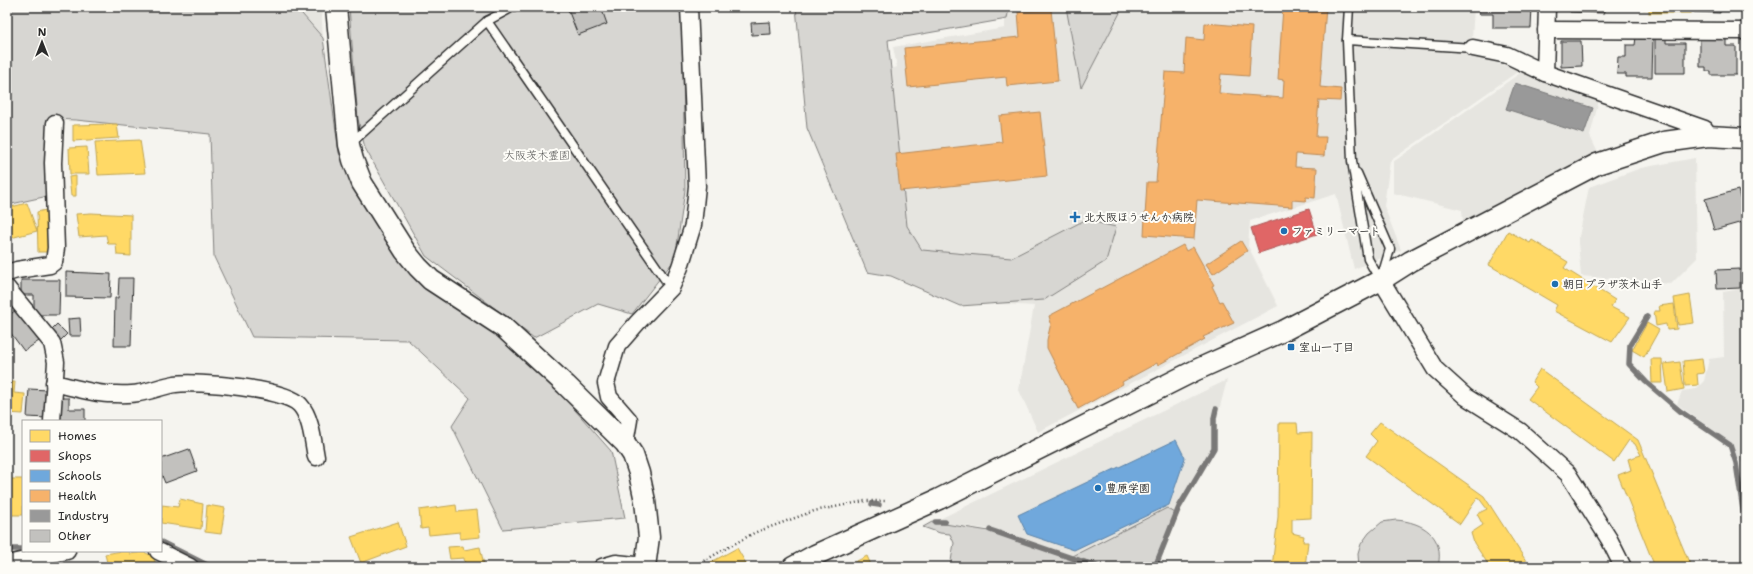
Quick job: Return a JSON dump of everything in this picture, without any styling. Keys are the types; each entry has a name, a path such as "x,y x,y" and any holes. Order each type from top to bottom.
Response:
{"street":[{"path":"336,7 349,145 353,160 362,183 405,251 418,267 432,280 503,327 626,443 633,456 645,501 649,537 645,567 616,563 602,567"},
{"path":"626,443 629,420 608,397 606,383 617,346 671,288 680,267 694,225 697,186 689,7"},
{"path":"1545,73 1547,7"},
{"path":"1546,30 1746,31"},
{"path":"1472,48 1507,56 1545,73 1705,129 1708,136"},
{"path":"7,273 54,262 56,248 53,163 55,123"},
{"path":"793,567 815,555 939,499 1196,370 1283,331 1381,280 1411,261 1597,164 1664,142 1708,136 1746,138"},
{"path":"1381,280 1435,369 1466,397 1520,431 1568,474 1609,539 1623,567"},
{"path":"7,288 52,344 56,362 52,420"},
{"path":"54,383 107,394 137,393 175,384 199,384 252,389 288,398 300,404 308,421 316,457"},
{"path":"160,552 190,567"},
{"path":"7,564 48,553"}],"lane":[{"path":"349,145 487,21 513,7"},
{"path":"1349,7 1347,40 1352,161 1368,259 1381,280"},
{"path":"487,21 671,288"},
{"path":"1347,40 1472,48"},
{"path":"1352,161 1390,249 1381,280"}],"path":[{"path":"645,567 660,563 677,567 700,563 754,532 814,511 864,500 889,500"}],"shaded area":[{"path":"296,7 321,7 323,38"},
{"name":"北大阪ほうせんか病院","path":"1011,7 1474,7 1471,55 1520,70 1390,161 1384,206 1401,250 1354,269 1336,194 1250,221 1248,246 1278,306 1038,432 1019,390 1034,306 970,302 891,275 872,76 897,67 893,47 1005,28 1005,9"},
{"path":"1523,71 1599,100 1590,136 1598,153 1463,221 1462,210 1393,193 1393,162"},
{"path":"1695,158 1697,258 1671,284 1581,276 1578,242 1589,187 1641,168"},
{"path":"1746,288 1746,464 1738,460 1732,444 1677,404 1682,391 1696,389 1704,381 1709,359 1724,357 1723,292"},
{"name":"豊原学園","path":"1227,380 1217,418 1216,449 1180,512 1158,567 1107,567 994,530 955,525 989,531 1094,567 950,567 954,543 950,534 940,533 923,527"}],"green space":[{"path":"7,7 296,7 323,38 339,153 412,275 531,360 611,451 625,518 503,529 452,426 470,398 408,340 252,337 214,257 210,134 76,120 51,119 48,196 7,205"},
{"name":"大阪茨木霊園","path":"349,7 682,7 685,190 675,259 632,314 598,304 534,338 426,256 365,148 358,119"},
{"path":"796,7 1009,7 1007,19 888,40 907,226 922,250 1011,258 1085,220 1116,227 1106,261 1044,300 960,306 891,276 867,272 807,128"},
{"path":"1066,7 1123,7 1081,88"},
{"path":"1167,508 1175,513 1153,567 1107,567 1073,556"},
{"path":"1396,520 1415,524 1430,533 1435,539 1438,547 1438,567 1359,567 1358,554 1361,544 1369,533 1382,522"},
{"path":"932,522 989,531 1094,567 950,567 954,543 950,534 940,533 923,527"}],"building: Homes":[{"path":"1608,7 1646,7 1646,9 1608,9"},
{"path":"1649,7 1691,7 1691,13 1649,13"},
{"path":"117,124 119,138 73,141 73,125"},
{"path":"140,140 145,173 98,175 95,142"},
{"path":"87,147 89,174 70,174 69,148"},
{"path":"76,176 76,196 71,196 69,177"},
{"path":"27,203 37,231 7,239 7,208"},
{"path":"50,209 51,252 38,252 37,212"},
{"path":"91,213 131,215 131,256 117,255 116,244 108,244 106,235 79,237 76,214"},
{"name":"朝日プラザ茨木山手","path":"1508,231 1530,243 1532,240 1568,262 1564,268 1615,300 1611,307 1630,317 1612,342 1554,311 1557,305 1489,265"},
{"path":"1690,295 1694,323 1678,325 1674,298"},
{"path":"1674,304 1677,329 1667,330 1666,324 1656,326 1654,311 1660,311 1659,306"},
{"path":"1647,323 1659,330 1644,357 1632,350"},
{"path":"1651,359 1662,359 1663,383 1652,383"},
{"path":"1702,359 1704,373 1697,374 1698,385 1685,386 1683,361"},
{"path":"1680,362 1684,389 1668,392 1664,364"},
{"path":"1540,369 1638,440 1691,567 1655,567 1618,475 1631,470 1628,459 1641,455 1635,444 1629,440 1614,462 1528,399 1537,387 1532,382"},
{"path":"7,382 15,382 14,393 25,394 23,414 7,413"},
{"path":"1380,422 1484,496 1530,567 1490,567 1474,543 1471,533 1483,525 1477,514 1487,509 1478,497 1460,524 1366,456 1377,441 1370,434"},
{"path":"1279,423 1297,423 1298,433 1312,432 1311,518 1292,519 1292,533 1304,536 1303,542 1308,542 1305,567 1272,567 1278,517"},
{"path":"7,479 22,479 22,515 9,515 7,504"},
{"path":"180,499 203,504 201,529 162,523 162,505 178,507"},
{"path":"207,505 225,508 221,534 205,532"},
{"path":"456,505 457,512 477,510 480,537 460,539 460,532 429,535 428,528 421,529 419,510"},
{"path":"398,522 406,546 361,563 351,537"},
{"path":"463,546 464,550 480,547 484,565 465,566 464,558 450,559 448,547"},
{"path":"737,548 748,567 706,567 706,565"},
{"path":"116,552 130,552 130,554 144,552 154,557 156,567 108,567 105,554"},
{"path":"867,556 872,567 845,567"}],"building: Shops":[{"name":"ファミリーマート","path":"1309,209 1317,234 1259,253 1251,228"}],"building: Schools":[{"path":"1176,440 1185,458 1169,505 1074,550 1027,534 1018,515"}],"building: Health":[{"path":"1283,7 1326,7 1320,87 1341,89 1340,101 1319,100 1316,137 1326,137 1324,156 1296,154 1295,167 1317,168 1315,198 1306,197 1306,201 1292,200 1292,207 1197,200 1194,239 1144,235 1147,182 1156,182 1165,72 1184,73 1186,38 1204,40 1205,23 1252,27 1249,76 1221,74 1219,93 1283,98 1284,80 1278,79"},
{"path":"1051,9 1058,81 1007,86 1006,77 908,87 904,48 1020,37 1018,12"},
{"path":"1040,112 1047,176 900,191 896,154 1002,142 999,116"},
{"path":"1241,241 1247,251 1213,274 1206,264"},
{"path":"1183,245 1186,251 1193,247 1214,285 1212,286 1220,302 1222,301 1234,323 1203,337 1205,339 1158,365 1157,363 1122,382 1123,384 1078,409 1047,348 1047,340 1051,323 1049,316"}],"building: Industry":[{"path":"1515,83 1593,108 1584,134 1506,109"}],"building: Other":[{"path":"567,7 601,7 607,24 578,35"},
{"path":"1479,7 1532,7 1531,28 1493,28 1493,14 1479,14"},
{"path":"1570,7 1604,7 1604,13 1570,12"},
{"path":"1694,7 1720,7 1720,13 1694,12"},
{"path":"770,22 771,34 752,35 751,23"},
{"path":"1636,37 1653,38 1652,77 1626,77 1626,74 1617,74 1618,57 1626,57 1626,45 1635,45"},
{"path":"1655,39 1666,39 1666,43 1685,43 1685,73 1655,73"},
{"path":"1700,39 1726,39 1726,46 1736,46 1736,75 1711,75 1711,71 1706,71 1706,67 1700,67"},
{"path":"1561,41 1581,41 1582,66 1561,67"},
{"path":"1738,190 1746,221 1714,230 1705,199"},
{"path":"1740,269 1740,288 1717,289 1716,270"},
{"path":"66,272 111,274 110,298 66,297"},
{"path":"119,278 133,278 131,346 114,346 115,298 118,298"},
{"path":"21,280 60,280 59,315 34,315 34,295 21,295"},
{"path":"17,309 39,341 24,351 7,328 7,317"},
{"path":"80,318 81,336 69,336 68,319"},
{"path":"57,324 67,334 58,343 48,333"},
{"path":"29,389 48,390 47,418 27,417"},
{"path":"57,398 69,398 69,409 85,409 85,420 57,420"},
{"path":"189,449 197,471 165,483 162,476 162,459"}],"waterway":[{"path":"1647,317 1630,345 1629,364 1646,382 1680,411 1730,445 1736,463 1746,530"},
{"path":"1155,567 1179,507 1214,448 1214,418 1216,409"},
{"path":"872,504 879,505"},
{"path":"935,522 945,522"},
{"path":"990,530 1098,567"},
{"path":"162,542 211,567"},
{"path":"7,549 22,549"}],"place":[{"name":"北大阪ほうせんか病院","path":"1075,217"},
{"name":"ファミリーマート","path":"1284,231"},
{"name":"朝日プラザ茨木山手","path":"1555,284"},
{"name":"室山一丁目","path":"1291,347"},
{"name":"豊原学園","path":"1098,488"}]}
